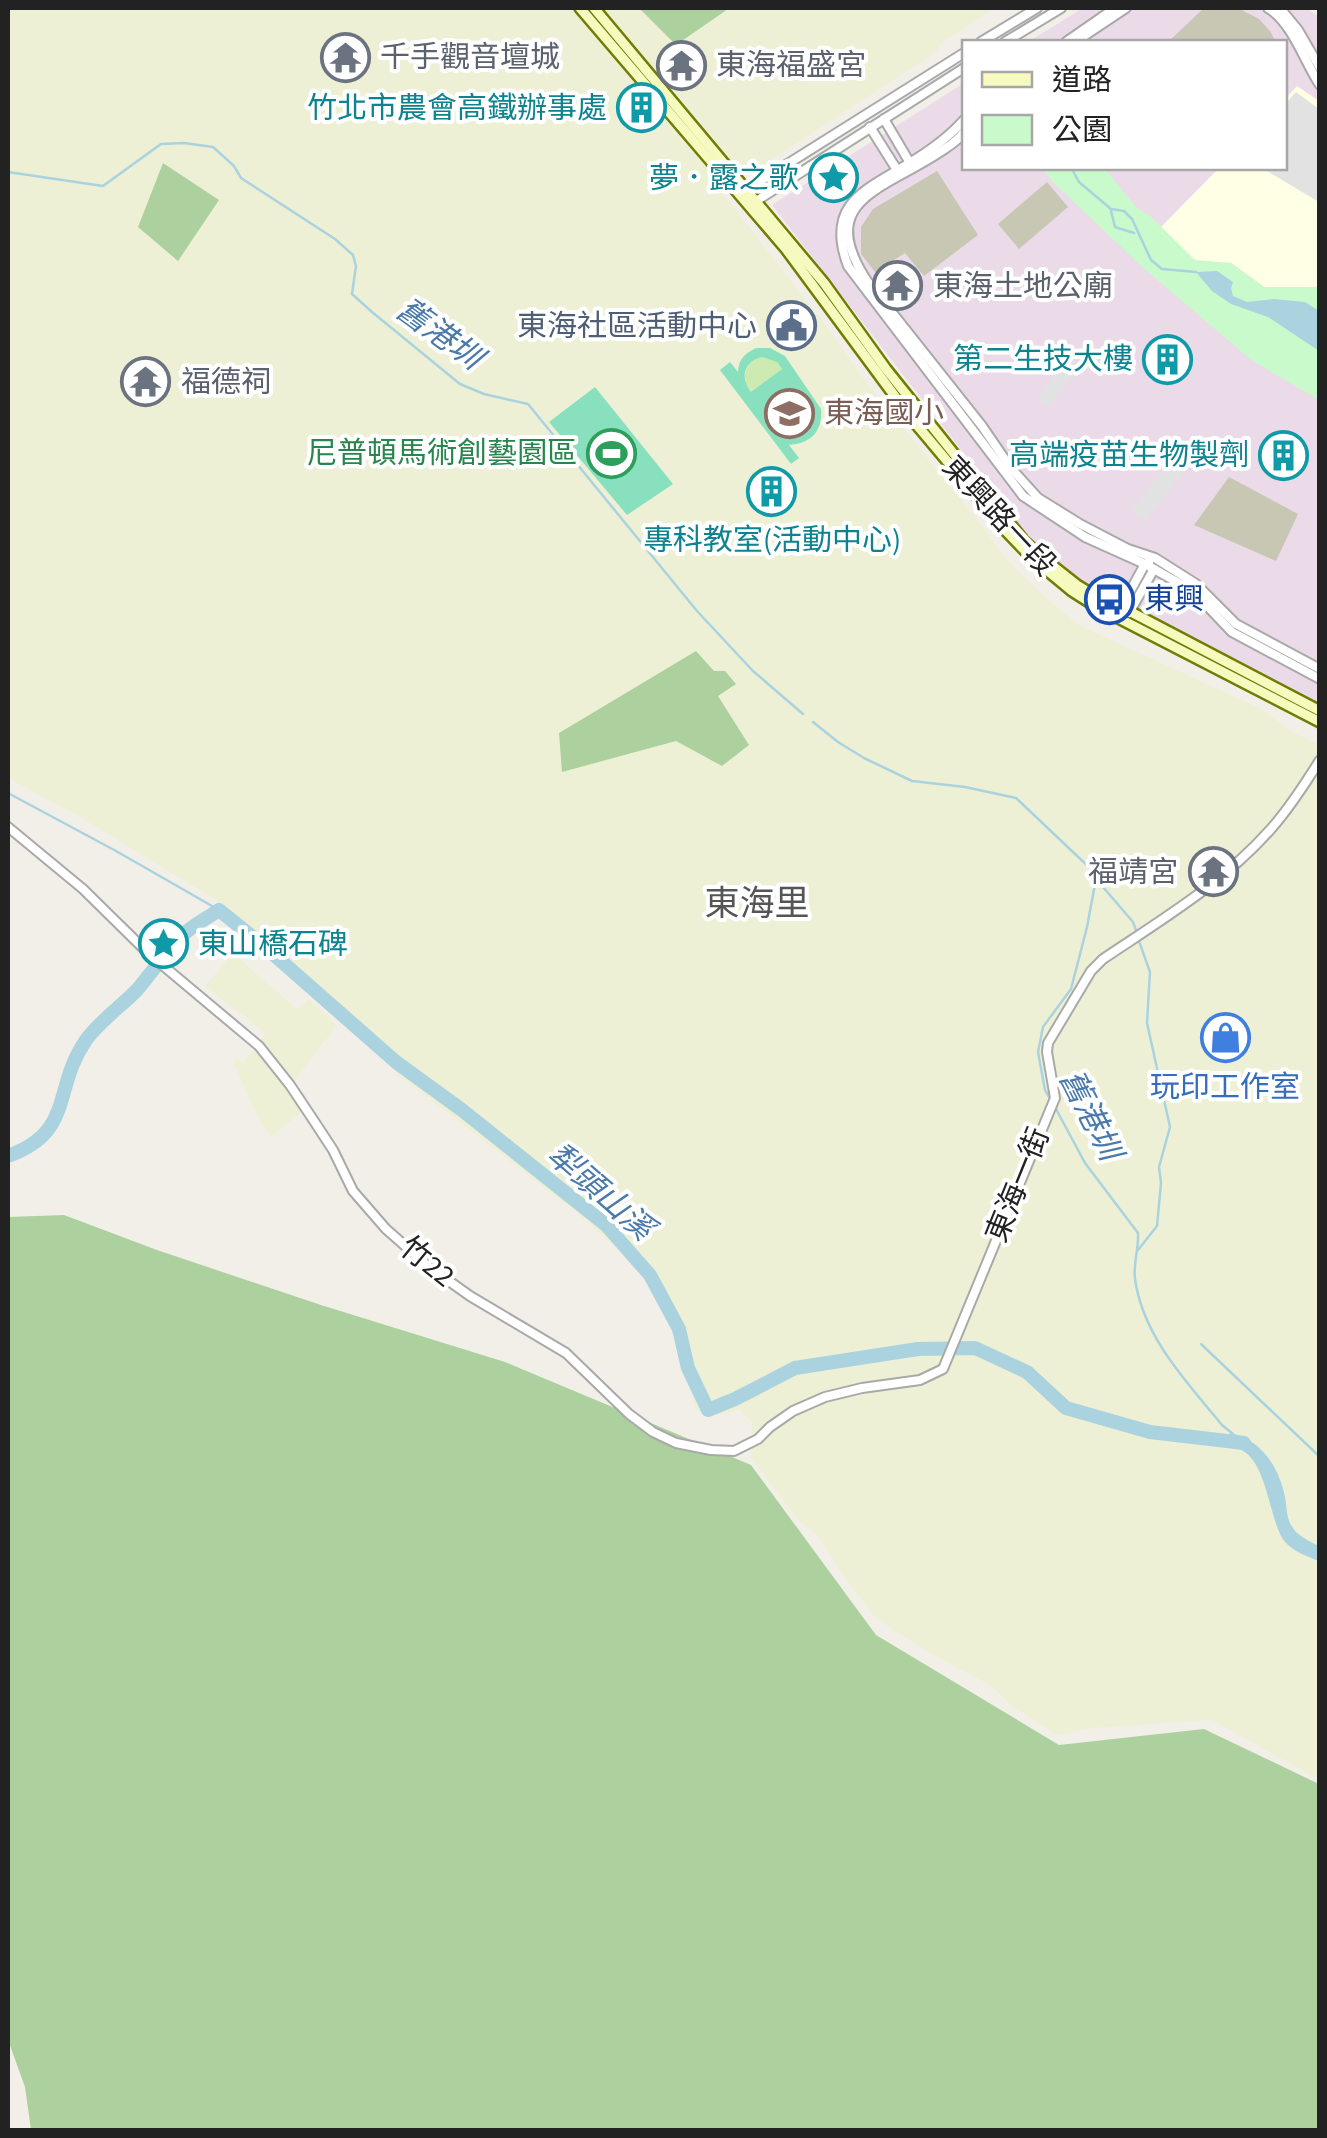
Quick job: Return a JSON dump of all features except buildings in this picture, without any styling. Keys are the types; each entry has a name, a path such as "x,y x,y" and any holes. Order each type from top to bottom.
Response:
{"main road":[{"path":"580,8 646,76"},
{"path":"594,8 646,76"},
{"name":"東興路一段","path":"646,76 752,203 934,447 1031,557 1072,591 1125,613 1320,711"},
{"name":"東興路一段","path":"1125,613 1320,722"}],"street":[{"path":"984,40 1036,8"},
{"path":"1008,40 1061,8"},
{"path":"1069,40 1114,8"},
{"path":"1078,40 1126,8"},
{"path":"1268,8 1288,27 1320,85"},
{"path":"1280,8 1320,68"},
{"path":"743,192 962,54"},
{"path":"752,203 962,69"},
{"path":"884,118 905,168"},
{"path":"962,122 867,195 852,212 846,232 852,258 1028,489 1080,524 1155,558 1196,584 1236,624 1320,669"},
{"path":"870,126 905,168"},
{"path":"962,135 866,188 846,210 839,232 848,266 1024,496 1085,536 1193,591 1232,632 1320,679"},
{"path":"1125,613 1145,564 1155,558"},
{"path":"1125,613 1154,570 1155,558"},
{"name":"東海一街","path":"942,1369 1052,1103 1055,1092 1048,1043 1091,971 1216,881 1268,832 1320,760"},
{"name":"竹22","path":"8,827 259,1046 290,1084 366,1207 428,1266 566,1354 653,1432 676,1443 734,1450 758,1439 793,1410 825,1396 920,1380 942,1369"}],"shaded area":[{"path":"8,8 995,8 939,45 939,50 759,168 756,165 746,171 723,194 1006,559 1047,599 1079,625 1261,709 1294,733 1319,744 1319,1780 1212,1720 1094,1728 1057,1735 1013,1707 990,1685 935,1656 874,1616 818,1536 799,1521 751,1458 752,1422 740,1410 717,1415 695,1410 676,1336 638,1270 585,1219 400,1076 305,976 224,905 8,778"},
{"path":"1083,8 1306,8 1319,17 1319,703 1081,583 1023,530 772,205 962,84 962,170 1287,170 1287,40 1031,40"},
{"path":"1204,8 1238,8 1259,19 1275,40 1170,40"},
{"path":"1297,86 1319,101 1319,287 1264,287 1231,263 1195,261 1161,227 1217,170 1287,170 1287,97"},
{"path":"1296,92 1319,109 1319,202 1265,170 1287,170 1287,102"},
{"path":"937,171 978,235 924,276 905,253 875,272 861,254 861,227 873,209"},
{"path":"1047,182 1068,207 1019,249 998,224"},
{"path":"1069,359 1080,368 1048,407 1037,398"},
{"path":"1179,449 1193,460 1145,521 1131,510"},
{"path":"1229,477 1298,514 1276,561 1194,525"},
{"path":"233,953 297,1009 309,999 337,1025 293,1083 308,1106 271,1137 259,1120 233,1062 237,1059 243,1063 265,1033 205,986"}],"green space":[{"path":"639,8 728,8 728,9 676,45"},
{"path":"163,163 219,200 178,261 138,227"},
{"path":"1044,170 1106,170 1136,207 1195,260 1231,263 1264,287 1319,287 1319,400 1250,359 1140,265"},
{"path":"756,348 770,348 785,356 821,409 814,435 789,445 799,458 791,464 720,370 730,362 738,372 741,360","holes":["762,357 777,362 782,369 751,392 745,371","806,403 814,416 808,430 796,438 779,431 775,425"]},
{"path":"762,357 777,362 782,369 751,393 746,372 751,363"},
{"name":"尼普頓馬術創藝園區","path":"595,387 673,484 627,515 549,422"},
{"path":"806,403 814,416 803,434 796,438 774,426"},
{"path":"696,651 714,671 725,671 736,684 718,696 749,745 722,766 676,741 562,772 559,733"},
{"path":"64,1215 321,1305 505,1362 751,1465 876,1635 1059,1745 1204,1729 1319,1784 1319,2130 31,2130 25,2087 8,2040 8,1217"}],"water":[{"path":"1217,271 1233,282 1233,296 1247,302 1305,302 1319,311 1319,351 1268,317 1231,304 1212,291 1196,272"},
{"path":"1230,1433 1251,1441 1267,1456 1282,1486 1291,1524 1301,1536 1319,1546 1319,1561 1285,1542 1261,1474 1245,1452 1234,1448 1228,1438"}],"waterway":[{"name":"舊港圳","path":"8,172 103,186 161,144 213,147 241,178 353,255 356,266 352,294 460,384 528,404 697,611 753,671 803,714"},
{"path":"1073,171 1079,182 1111,209 1124,211 1132,219 1151,260 1162,269 1196,272"},
{"path":"1111,211 1115,227 1134,233"},
{"name":"舊港圳","path":"813,722 864,758 912,781 1016,798 1093,871 1096,879 1071,989 1043,1027 1038,1052 1045,1090 1052,1102"},
{"path":"8,793 219,910"},
{"name":"舊港圳","path":"1097,880 1133,922 1137,933"},
{"name":"犁頭山溪","path":"8,1156 44,1135 53,1122 76,1058 91,1033 136,991 185,933 219,910 396,1062 606,1225 650,1275 679,1329 688,1368 708,1410 795,1368 918,1349 975,1348 1027,1372 1066,1408 1150,1432 1244,1443"},
{"name":"舊港圳","path":"1138,1250 1157,1226 1159,1167 1170,1127 1147,1023 1150,972 1139,941"},
{"name":"舊港圳","path":"1056,1109 1085,1163 1138,1233 1135,1279 1157,1339 1195,1392 1233,1434"},
{"path":"1201,1344 1320,1457"}],"place":[{"name":"千手觀音壇城","path":"345,57"},
{"name":"東海福盛宮","path":"681,65"},
{"name":"竹北市農會高鐵辦事處","path":"642,108"},
{"name":"夢．露之歌","path":"834,178"},
{"name":"東海土地公廟","path":"898,286"},
{"name":"東海社區活動中心","path":"792,326"},
{"name":"第二生技大樓","path":"1168,359"},
{"name":"福德祠","path":"146,382"},
{"name":"東海國小","path":"789,413"},
{"name":"尼普頓馬術創藝園區","path":"612,453"},
{"name":"高端疫苗生物製劑","path":"1284,455"},
{"name":"專科教室(活動中心)","path":"772,491"},
{"name":"東興","path":"1109,599"},
{"name":"福靖宮","path":"1213,872"},
{"name":"東山橋石碑","path":"163,944"},
{"name":"玩印工作室","path":"1225,1038"}],"district":[{"name":"東海里","path":"757,904"}]}
